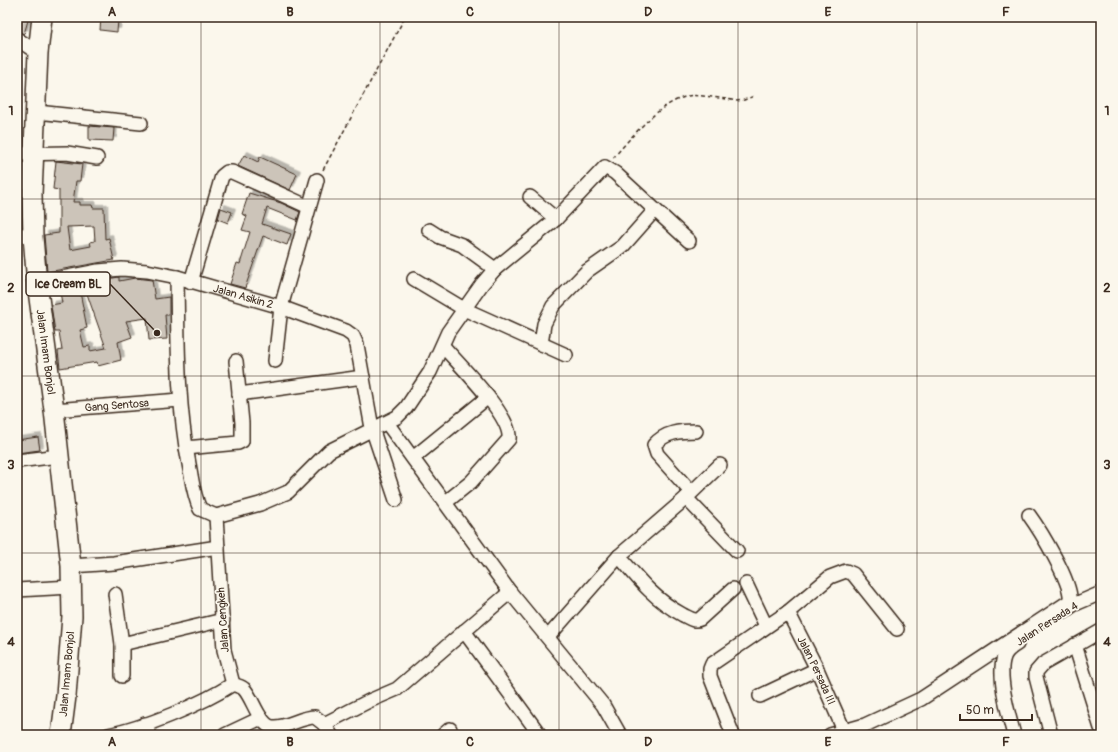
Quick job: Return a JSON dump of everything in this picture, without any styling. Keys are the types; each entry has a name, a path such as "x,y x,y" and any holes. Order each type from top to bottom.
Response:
{"highway":[{"name":"Jalan Imam Bonjol","path":"42,17 38,53 37,112 26,153 25,236 37,283 60,456 71,566 72,616 70,655 61,735"}],"street":[{"path":"17,39 38,53"},
{"path":"37,112 140,123"},
{"path":"26,153 67,153 97,158"},
{"path":"177,277 180,400 186,448 194,496 200,509 216,516 260,504 288,492 329,451 372,428 387,423 397,417 406,408 430,372 448,332 482,284 495,269 556,219 605,167 615,173 689,241"},
{"path":"191,282 222,176 227,172 232,172 309,207"},
{"path":"275,361 281,307 317,180"},
{"path":"530,197 556,219"},
{"path":"542,344 544,324 553,306 587,271 623,246 654,210"},
{"path":"429,230 440,237 462,245 495,269"},
{"name":"Jalan Asikin 2","path":"37,283 98,271 122,269 147,271 177,277 281,307 346,331 353,336 357,345 372,428 396,500"},
{"path":"414,279 464,309 566,355"},
{"path":"443,346 488,397 508,426 510,433 509,439 471,482 446,502"},
{"path":"186,448 238,443 242,441 236,361"},
{"path":"239,394 363,377"},
{"path":"413,458 488,397"},
{"name":"Gang Sentosa","path":"54,410 180,400"},
{"path":"387,423 446,502 510,592 603,705 620,735"},
{"path":"696,431 676,432 658,439 654,445 657,454 688,495 737,551"},
{"path":"17,461 60,456"},
{"path":"548,637 618,556 720,465"},
{"path":"830,735 845,732 921,699 1070,601 1070,594 1066,583 1044,534 1029,515"},
{"name":"Jalan Cengkeh","path":"216,516 224,650 232,684"},
{"path":"71,566 114,563 218,547"},
{"path":"618,556 651,594 668,607 693,620 700,619 733,589"},
{"path":"733,735 710,676 712,664 788,612 830,577 846,571 853,574 897,629"},
{"path":"746,584 766,626"},
{"path":"17,590 71,587"},
{"path":"108,735 148,729 188,706 232,684 245,690 261,718 268,725 273,727 315,717 328,730 369,701 397,689 510,592"},
{"name":"Jalan Persada 4","path":"1014,735 1002,677 1004,658 1006,654 1012,647 1073,605 1101,593"},
{"path":"115,594 122,644 122,676"},
{"name":"Jalan Persada III","path":"788,612 817,669 845,732"},
{"path":"122,644 223,620"},
{"path":"464,631 540,735"},
{"path":"1051,735 1036,672 1043,664 1101,631"},
{"path":"1075,645 1101,728"},
{"path":"760,696 817,669"},
{"path":"225,735 261,718"}],"path":[{"path":"317,180 405,17"},
{"path":"605,167 638,130 664,108 674,102 689,96 737,101 754,96"}],"building":[{"path":"17,17 29,17 24,34 17,31"},
{"path":"101,17 116,17 116,20 118,20 117,32 100,30"},
{"path":"89,126 114,128 113,141 89,140"},
{"path":"244,155 258,162 260,157 297,174 290,190 238,166"},
{"path":"56,161 82,164 80,181 76,181 73,202 80,202 80,205 92,205 93,208 104,208 105,239 109,238 114,260 47,272 44,235 59,233 59,190 53,189","holes":["94,226 95,241 90,242 91,246 70,250 67,227"]},
{"path":"249,193 281,203 300,212 297,220 267,208 262,224 291,234 287,245 263,236 245,288 230,284 237,263 240,264 250,232 242,230 247,216 242,214"},
{"path":"221,208 232,212 228,223 218,219"},
{"path":"119,277 119,281 135,278 152,280 155,299 169,297 169,315 165,315 167,339 149,340 147,318 126,321 132,337 118,342 121,360 98,366 97,362 60,368 58,351 62,350 59,332 55,332 51,305 62,303 59,287","holes":["86,291 106,348 90,351 90,346 84,347 80,330 87,328 80,292"]},
{"path":"38,437 40,450 17,453 17,440"}],"place":[{"name":"Ice Cream BL","path":"157,333"}]}
